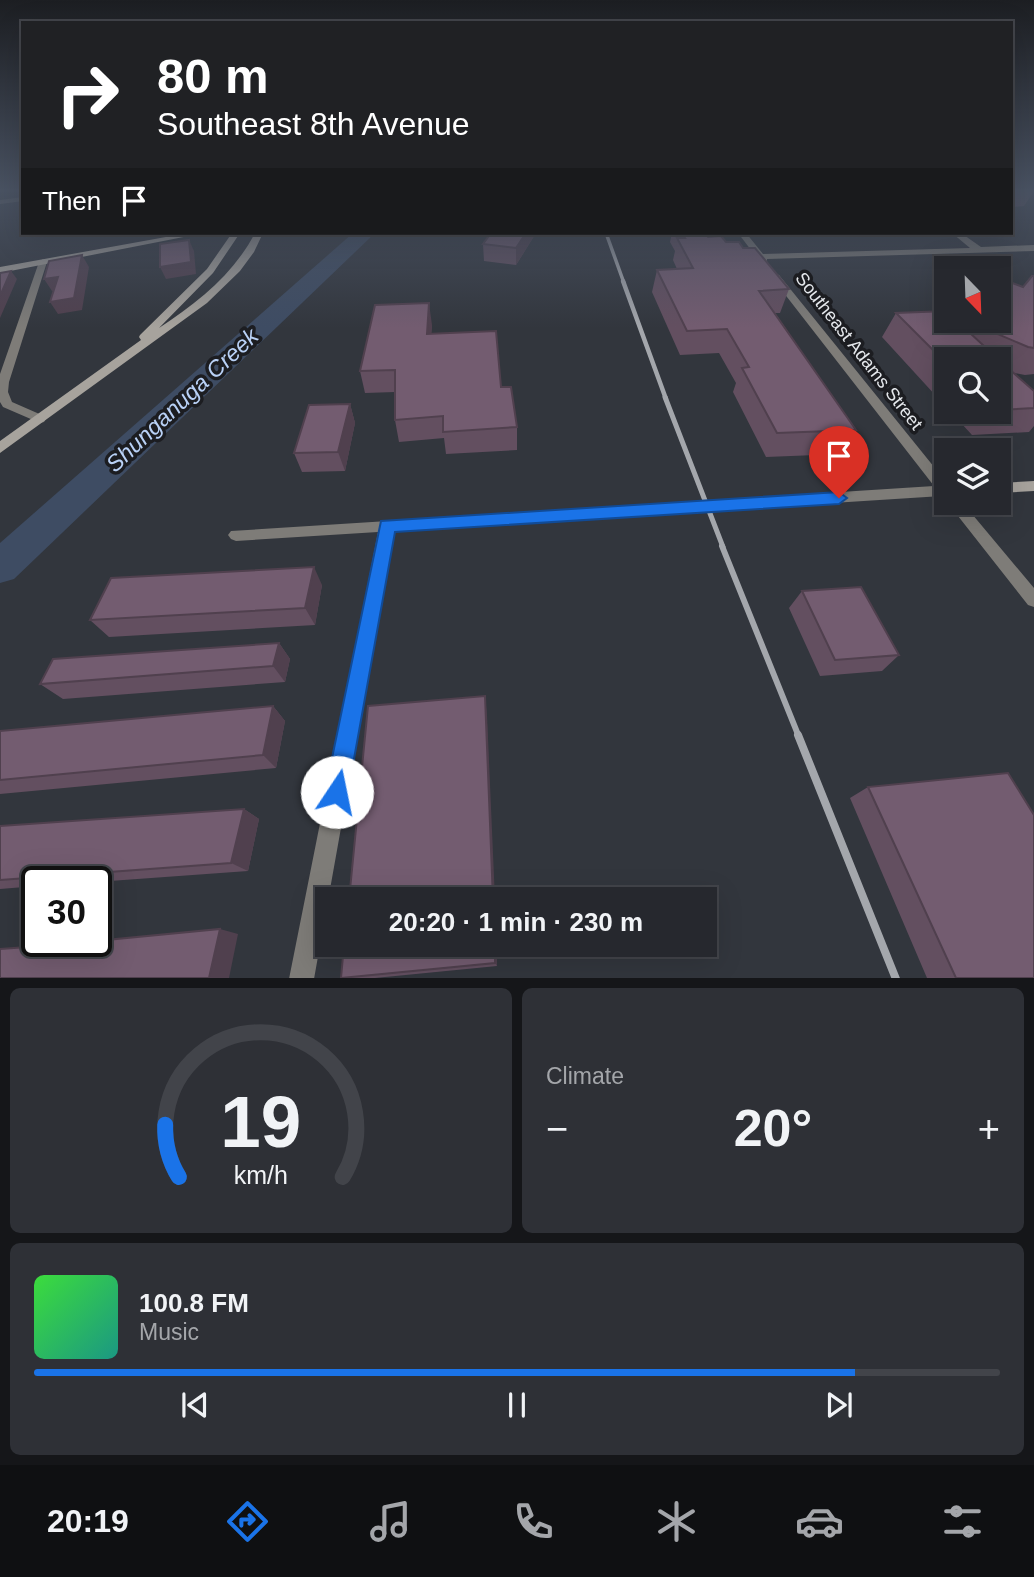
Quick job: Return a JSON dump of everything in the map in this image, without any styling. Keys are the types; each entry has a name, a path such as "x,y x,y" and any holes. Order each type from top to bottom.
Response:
{"main road":[{"path":"0,270 164,237"},
{"path":"131,351 210,271 234,237"},
{"path":"0,448 131,351 182,319 235,269 257,237"},
{"path":"1011,487 1034,486"}],"street":[{"name":"Southeast Adams Street","path":"744,237 934,476"},
{"path":"961,237 979,250"},
{"path":"761,257 1034,248"},
{"path":"40,419 7,404 2,391 43,262"},
{"path":"236,535 934,495"},
{"name":"Southeast Adams Street","path":"965,515 1034,600"},
{"path":"301,978 387,526"}],"building":[{"path":"488,237 524,237 516,248 483,244"},
{"path":"722,237 726,242 739,242 743,248 755,248 789,289 759,291 856,430 777,433 742,368 749,367 727,329 687,331 657,270 693,268 677,238"},
{"path":"189,240 191,262 160,267 160,244"},
{"path":"82,255 74,298 50,302 58,277 44,279 49,261"},
{"path":"11,271 0,296 0,273"},
{"path":"1034,276 1034,348 995,333 1012,332 1012,283 1023,287"},
{"path":"429,303 427,334 496,331 501,387 511,387 517,427 443,432 443,416 395,420 395,370 360,371 375,305"},
{"path":"934,312 934,333 970,333 985,347 934,347 934,351 896,313"},
{"path":"1011,371 1034,391 1034,408 1011,409"},
{"path":"350,404 338,452 294,453 309,405"},
{"path":"314,567 305,608 90,620 111,578"},
{"path":"861,587 899,655 835,660 802,591"},
{"path":"279,643 273,666 40,684 53,659"},
{"path":"485,696 492,887 350,887 368,706"},
{"path":"273,706 263,755 0,780 0,731"},
{"path":"1008,773 1034,815 1034,978 956,978 868,787"},
{"path":"244,809 231,863 112,872 112,866 21,866 21,878 0,880 0,826"},
{"path":"220,929 209,978 0,978 0,949 21,947 21,957 112,957 112,939"},
{"path":"343,957 495,957 495,963 341,978"}],"waterway":[{"name":"Shunganuga Creek","path":"0,567 361,237"}],"railway":[{"path":"607,237 624,283"},
{"path":"623,281 666,399"},
{"path":"665,397 723,547"},
{"path":"722,546 799,737"},
{"path":"798,735 896,978"}],"route":[{"path":"337,792 387,526 839,498"}]}
